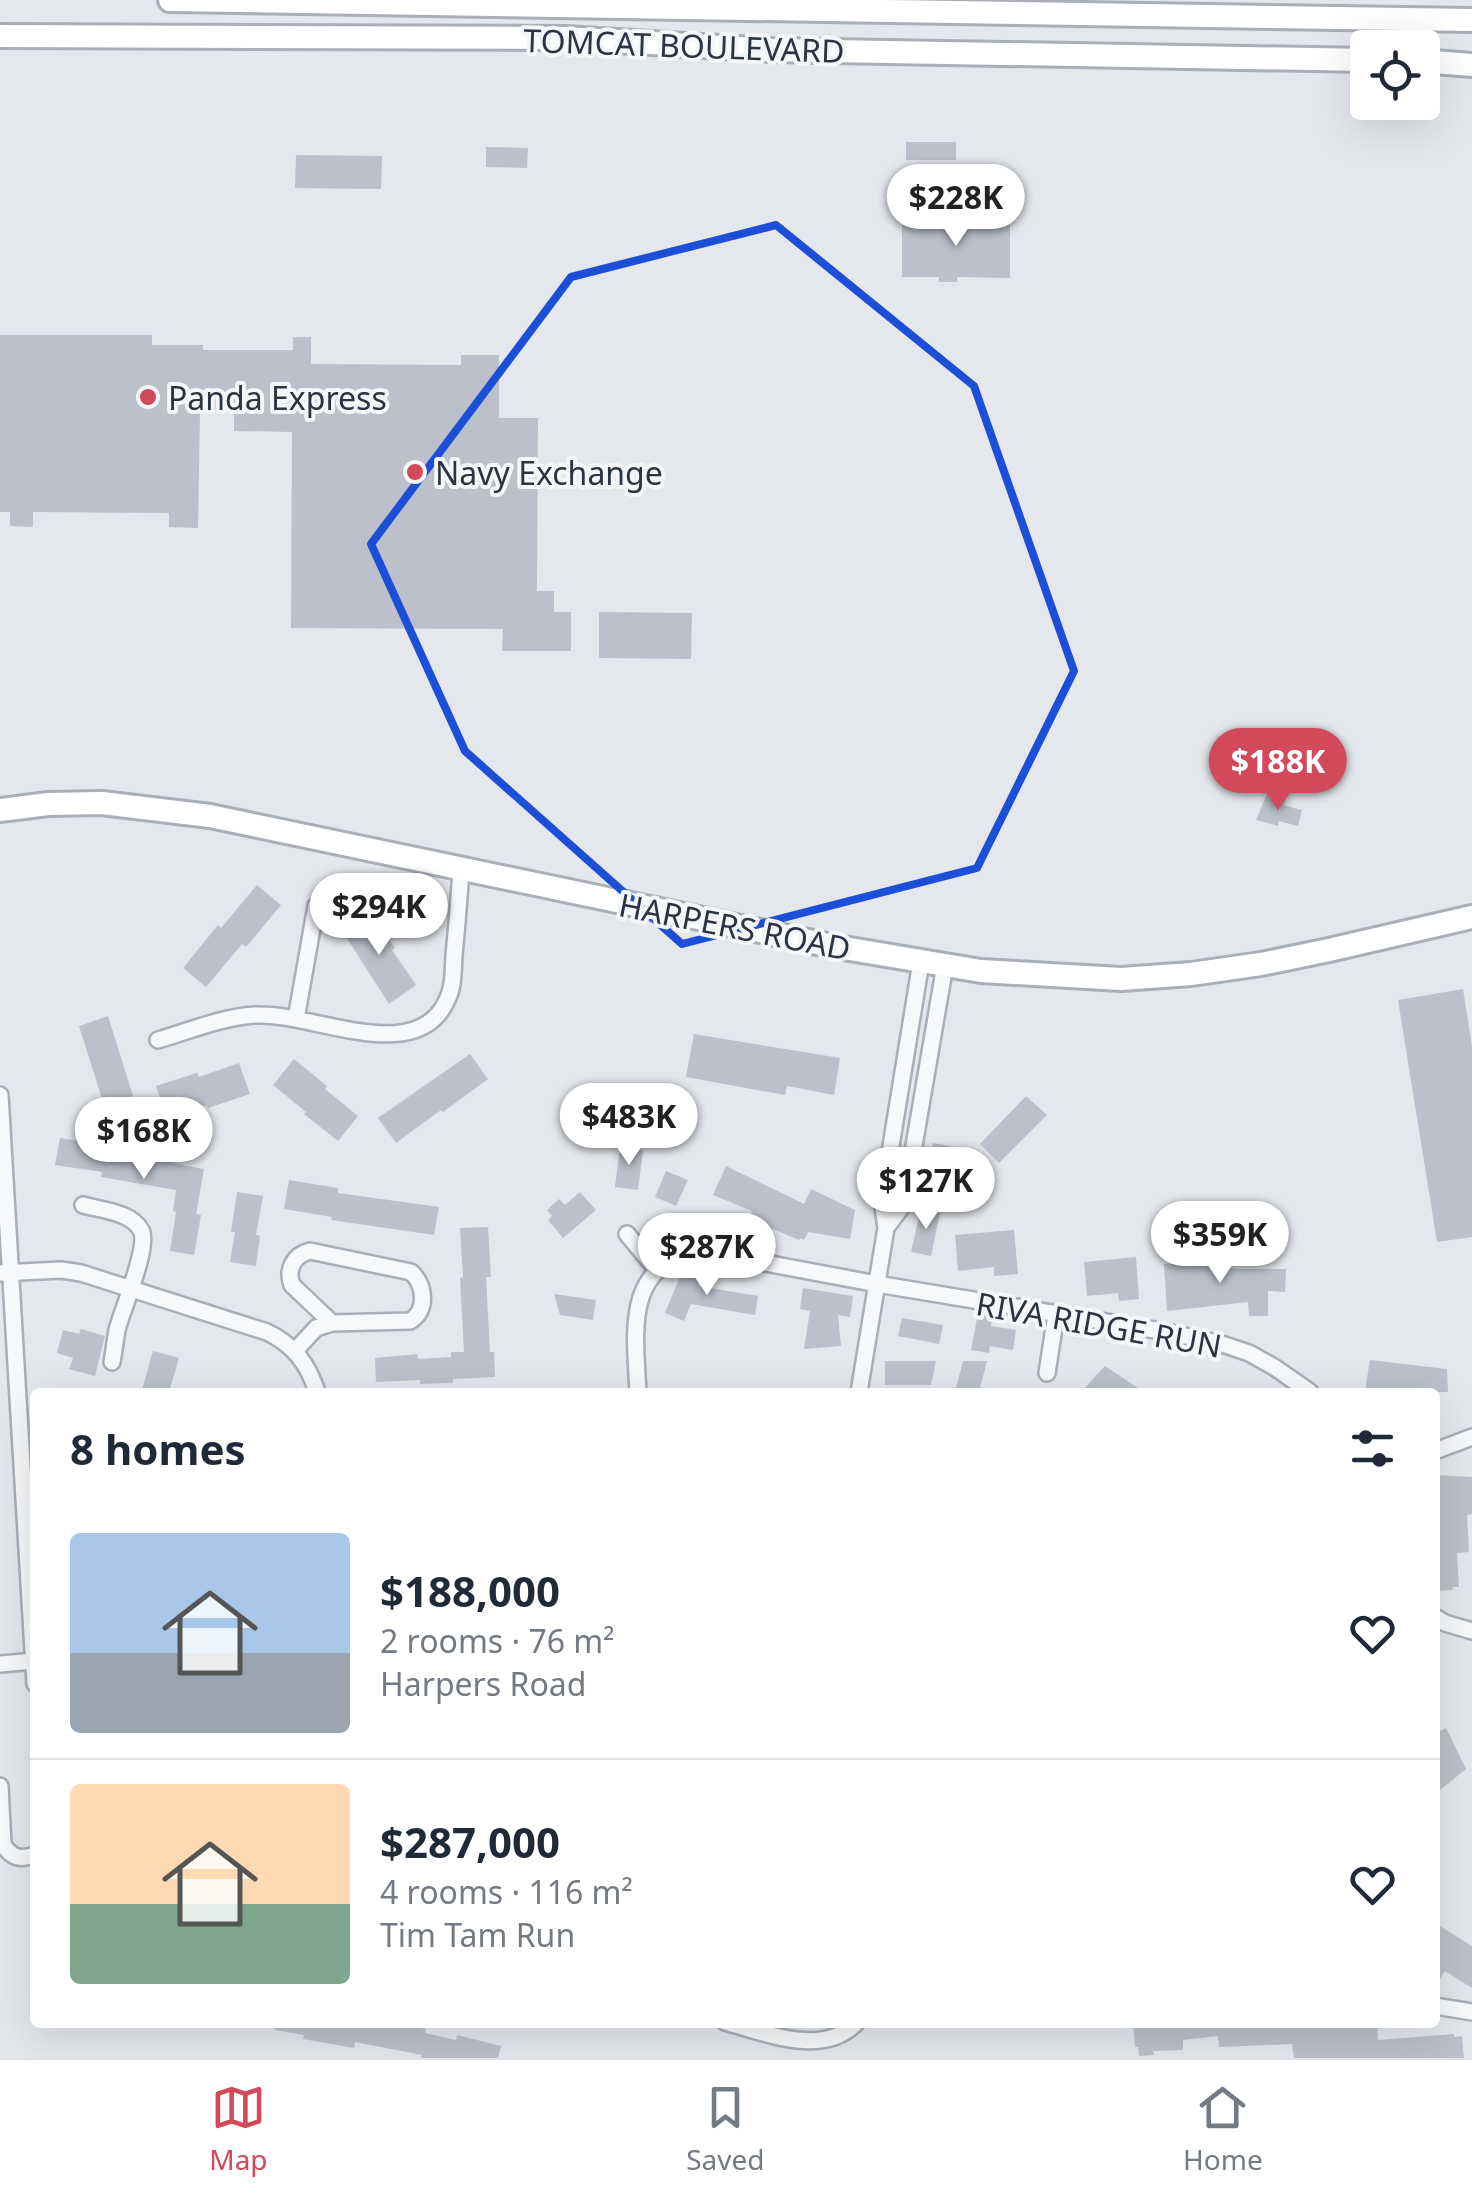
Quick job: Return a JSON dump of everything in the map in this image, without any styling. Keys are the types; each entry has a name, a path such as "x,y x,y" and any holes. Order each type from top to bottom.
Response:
{"main road":[{"name":"TOMCAT BOULEVARD","path":"170,0 1472,20"},
{"path":"657,0 706,8"},
{"path":"1306,16 1373,0"},
{"name":"TOMCAT BOULEVARD","path":"0,36 565,38 772,50 1350,60"},
{"path":"1440,62 1472,63"},
{"name":"HARPERS ROAD","path":"0,810 102,803 195,814 832,946 982,970 1121,979 1191,974 1295,957 1472,916"}],"street":[{"path":"158,1040 255,1015 296,1018 388,1035 427,1026 439,1014 452,989 461,870"},
{"path":"296,1018 316,906"},
{"path":"886,1228 904,1204 933,964"},
{"path":"860,1388 886,1228 882,1201 933,964"},
{"path":"0,1095 6,1272 30,1606"},
{"path":"83,1206 122,1215 140,1227 144,1241 117,1331 112,1362"},
{"path":"626,1234 656,1270 640,1294 636,1310 638,1388"},
{"path":"295,1351 316,1328 332,1323 417,1318 422,1311 418,1279 402,1270 310,1252 301,1254 292,1266 292,1285 332,1323"},
{"name":"RIVA RIDGE RUN","path":"656,1270 685,1254 712,1252 1167,1332 1249,1353 1304,1388"},
{"path":"6,1272 61,1270 81,1274 267,1332 295,1351 312,1374 316,1388"},
{"path":"1047,1373 1056,1314"},
{"path":"1440,1450 1472,1437"},
{"path":"1440,1620 1472,1631"},
{"path":"0,1664 30,1662"},
{"path":"0,1786 3,1844 16,1857 30,1857"},
{"path":"1440,2007 1472,2012"},
{"path":"748,2028 817,2043 854,2028"}],"highlighted area":[{"path":"776,225 974,386 1074,671 977,868 682,944 465,751 371,544 571,277"}],"building":[{"path":"906,142 956,142 956,160 906,160"},
{"path":"486,147 528,148 527,168 486,167"},
{"path":"296,155 382,156 381,189 295,188"},
{"path":"902,219 1010,220 1010,278 957,277 957,282 939,282 939,277 902,277"},
{"name":"Navy Exchange","path":"0,335 152,335 152,345 203,345 203,350 293,350 293,337 311,337 311,364 461,365 461,355 499,355 499,418 538,418 537,591 554,591 554,612 571,612 571,651 502,651 503,629 291,628 292,432 234,431 234,410 200,410 198,528 169,527 169,513 33,512 33,527 10,526 10,512 0,512"},
{"path":"599,612 692,613 691,659 599,658"},
{"path":"1266,796 1285,800 1284,805 1302,810 1298,826 1256,820"},
{"path":"257,885 281,905 206,987 183,968"},
{"path":"371,913 416,985 389,1004 343,932"},
{"path":"1463,989 1472,1046 1472,1237 1437,1242 1398,1000"},
{"path":"108,1016 133,1096 104,1105 79,1026"},
{"path":"694,1034 840,1058 834,1095 787,1086 785,1095 686,1077"},
{"path":"470,1054 488,1079 396,1143 378,1118"},
{"path":"294,1059 358,1116 338,1141 273,1085"},
{"path":"239,1063 250,1094 167,1118 156,1086"},
{"path":"1026,1096 1047,1115 999,1163 980,1144"},
{"path":"60,1138 204,1169 194,1255 170,1251 176,1190 55,1165"},
{"path":"933,1143 980,1152 976,1173 928,1165"},
{"path":"620,1147 643,1150 638,1190 615,1187"},
{"path":"726,1166 804,1204 811,1189 855,1210 850,1239 808,1232 804,1240 799,1240 766,1226 764,1231 747,1223 752,1211 713,1195"},
{"path":"666,1171 688,1180 676,1206 655,1197"},
{"path":"289,1180 338,1188 338,1193 439,1207 434,1235 284,1209"},
{"path":"237,1192 263,1196 256,1235 260,1236 256,1266 230,1262"},
{"path":"580,1192 596,1210 563,1238 548,1220 552,1216 547,1210 559,1199 565,1205"},
{"path":"921,1208 940,1213 931,1256 911,1252"},
{"path":"488,1227 491,1277 486,1277 495,1377 453,1379 453,1383 376,1382 375,1358 418,1354 418,1359 451,1357 451,1352 464,1352 460,1228"},
{"path":"1014,1230 1018,1274 994,1276 994,1267 958,1271 955,1235"},
{"path":"1136,1257 1139,1299 1119,1301 1118,1293 1087,1296 1084,1262"},
{"path":"1222,1258 1223,1269 1286,1269 1285,1292 1268,1291 1268,1316 1249,1316 1248,1302 1167,1311 1164,1264"},
{"path":"683,1269 702,1277 698,1286 758,1296 755,1315 691,1304 684,1321 665,1313"},
{"path":"803,1288 853,1296 850,1317 838,1315 841,1346 804,1349 810,1311 800,1309"},
{"path":"554,1294 596,1300 593,1320 560,1315"},
{"path":"978,1313 992,1315 991,1326 1016,1330 1013,1350 990,1346 989,1353 971,1350"},
{"path":"902,1318 943,1325 939,1344 898,1336"},
{"path":"81,1329 105,1336 95,1376 69,1369 73,1358 57,1353 63,1330 79,1334"},
{"path":"153,1351 179,1358 170,1388 143,1388"},
{"path":"1370,1360 1447,1369 1448,1392 1440,1392 1440,1388 1365,1388"},
{"path":"885,1361 936,1361 931,1385 885,1385"},
{"path":"963,1361 987,1361 980,1388 956,1388"},
{"path":"1105,1366 1138,1388 1085,1388"},
{"path":"1440,1475 1472,1477 1472,1514 1467,1515 1469,1552 1457,1553 1459,1587 1440,1591"},
{"path":"1446,1728 1466,1769 1440,1790 1440,1731"},
{"path":"1440,1926 1472,1946 1472,1988 1445,1971 1440,1979"},
{"path":"420,2028 426,2029 425,2033 456,2040 457,2035 501,2046 498,2058 421,2058 422,2055 355,2042 354,2048 303,2039 304,2035 275,2030"},
{"path":"1133,2028 1377,2028 1378,2040 1462,2036 1464,2058 1294,2058 1292,2044 1219,2047 1218,2036 1183,2040 1183,2050 1153,2051 1154,2055 1139,2056"}],"place":[{"name":"Panda Express","path":"148,397"},
{"name":"Navy Exchange","path":"415,472"}]}
